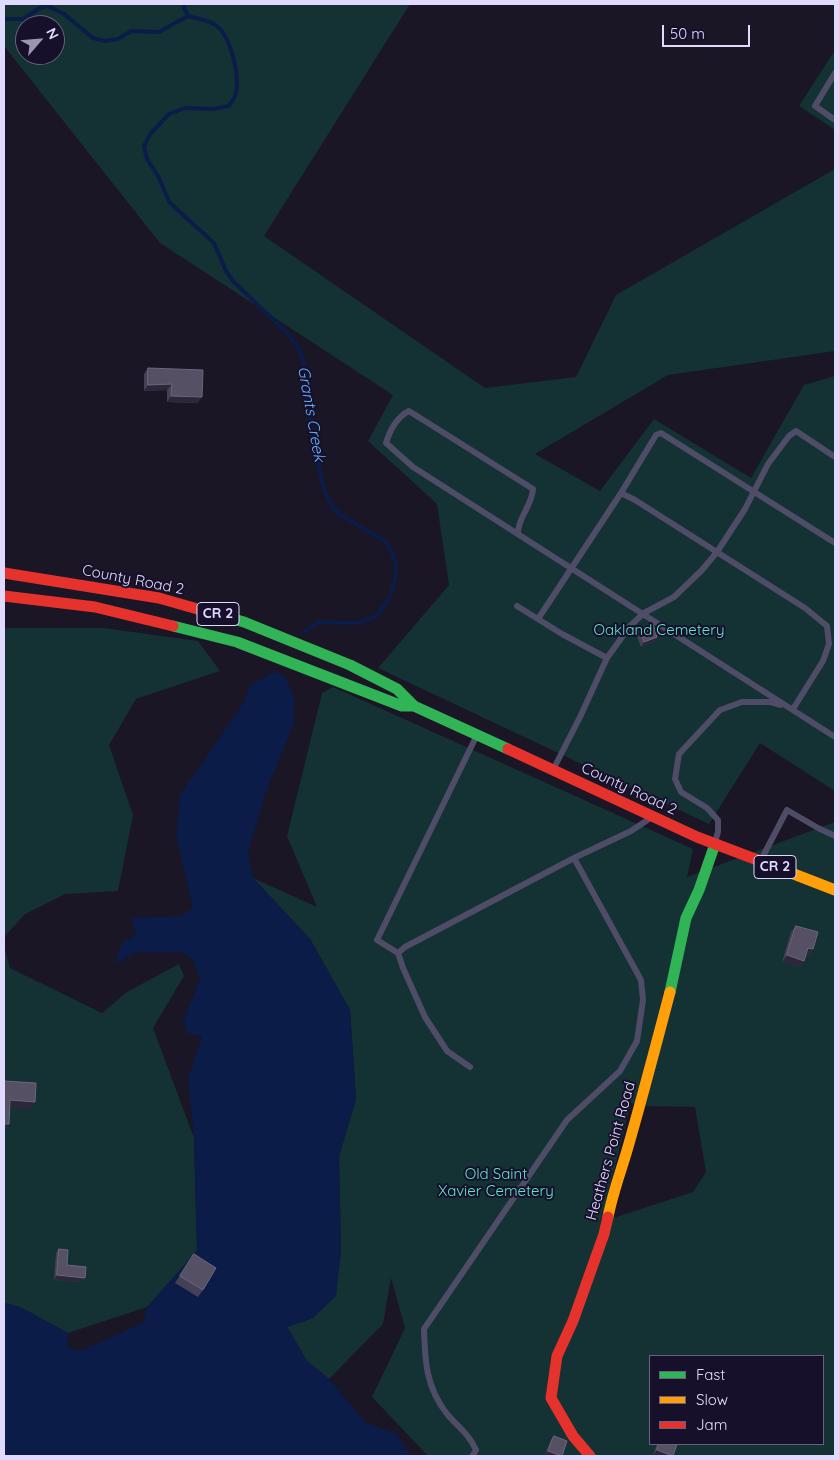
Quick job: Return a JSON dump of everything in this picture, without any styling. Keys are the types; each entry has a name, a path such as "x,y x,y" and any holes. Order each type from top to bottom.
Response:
{"main road":[{"name":"County Road 2","path":"4,573 159,598 244,622 350,665 397,689 414,706 652,817 715,844 835,890"},
{"name":"County Road 2","path":"4,596 95,607 237,642 402,706 414,706"},
{"name":"Heathers Point Road","path":"590,1456 573,1436 551,1398 557,1356 573,1321 604,1234 614,1191 647,1081 686,918 699,890 715,844"}],"lane":[{"path":"835,74 815,106 835,120"},
{"path":"518,533 518,525 532,499 533,489 409,411 401,415 388,435 386,443 413,467 835,737"},
{"path":"553,771 607,658 630,626 644,614 674,597 702,570 717,552 745,509 768,464 789,436 796,431 835,457"},
{"path":"538,619 622,493 656,435 661,433 835,543"},
{"path":"622,493 805,608 827,626 830,644 792,709"},
{"path":"517,606 562,634 607,658"},
{"path":"715,844 718,820 706,808 680,792 675,779 679,754 720,710 742,702 770,702 792,709"},
{"path":"470,1067 447,1051 425,1017 398,954 377,940 476,736"},
{"path":"760,861 787,810 835,836"},
{"path":"398,954 405,947 574,858 631,831 652,817"},
{"path":"473,1455 476,1450 471,1438 447,1413 432,1390 425,1362 424,1329 568,1120 620,1071 637,1041 643,1000 641,980 574,858"}],"green space":[{"name":"Oakland Cemetery","path":"4,4 410,4 264,236 485,388 576,377 616,295 835,169 835,351 668,375 535,454 600,491 654,419 751,478 804,385 835,376 835,791 760,743 709,824 378,668 449,585 437,504 368,441 393,395 160,243 19,65 65,65 65,15 15,15 15,60 4,46"},
{"path":"835,50 835,130 799,106"},
{"path":"4,628 104,628 198,641 220,671 136,699 109,745 133,815 118,891 65,894 25,914 4,937"},
{"name":"Old Saint Xavier Cemetery","path":"333,687 693,849 687,877 835,822 835,1456 428,1456 372,1397 405,1328 391,1278 383,1324 329,1379 307,1361 287,1327 313,1318 341,1253 339,1156 356,1099 350,1010 310,939 253,878 317,907 287,836 322,693","holes":["631,1103 638,1106 695,1107 706,1172 693,1192 601,1222"]},
{"path":"4,946 10,968 102,1013 127,992 179,964 184,976 153,1028 194,1138 197,1251 147,1307 68,1333 20,1307 4,1303"}],"water":[{"path":"274,672 284,675 294,697 294,723 266,792 248,852 253,878 310,939 350,1010 356,1099 339,1156 341,1253 336,1296 313,1318 287,1327 307,1361 329,1379 365,1422 397,1434 411,1456 4,1456 4,1303 20,1307 68,1333 67,1347 80,1351 143,1323 147,1307 197,1251 194,1138 188,1078 202,1037 187,1033 184,1019 200,979 193,960 182,952 135,953 115,964 122,943 136,935 131,918 180,916 193,908 176,835 180,795 244,702 249,686"}],"building":[{"path":"148,368 203,370 202,397 171,396 172,384 148,385"},
{"path":"653,624 657,637 644,642 639,629"},
{"path":"796,926 818,932 813,949 808,948 804,961 787,955"},
{"path":"4,1081 36,1083 35,1102 10,1100 9,1124 4,1124"},
{"path":"59,1249 68,1250 67,1265 86,1267 85,1278 57,1275"},
{"path":"194,1254 216,1268 203,1290 180,1276"},
{"path":"554,1436 567,1441 562,1456 548,1451"},
{"path":"659,1445 677,1445 673,1456 657,1450"}],"waterway":[{"name":"Grants Creek","path":"184,4 188,16 214,24 227,39 234,59 237,89 229,106 213,109 185,108 169,114 151,133 144,146 147,159 158,176 170,203 214,243 226,271 233,281 297,345 303,361 310,421 326,494 332,506 339,514 385,541 396,565 395,579 389,599 374,617 357,623 319,622 304,632"},
{"path":"4,19 23,19 40,8 48,6 64,14 93,38 105,41 118,39 131,31 159,32 188,16"}],"traffic: fast":[{"path":"201,610 244,622 350,665 397,689 414,706 508,749"},
{"path":"173,626 237,642 402,706 414,706"},
{"path":"670,992 686,918 699,890 715,844"}],"traffic: slow":[{"path":"768,864 835,890"},
{"path":"608,1217 670,992"}],"traffic: jam":[{"path":"4,573 159,598 201,610"},
{"path":"4,596 95,607 173,626"},
{"path":"508,749 697,837 768,864"},
{"path":"590,1456 573,1436 551,1398 557,1356 573,1321 604,1234 608,1217"}]}
